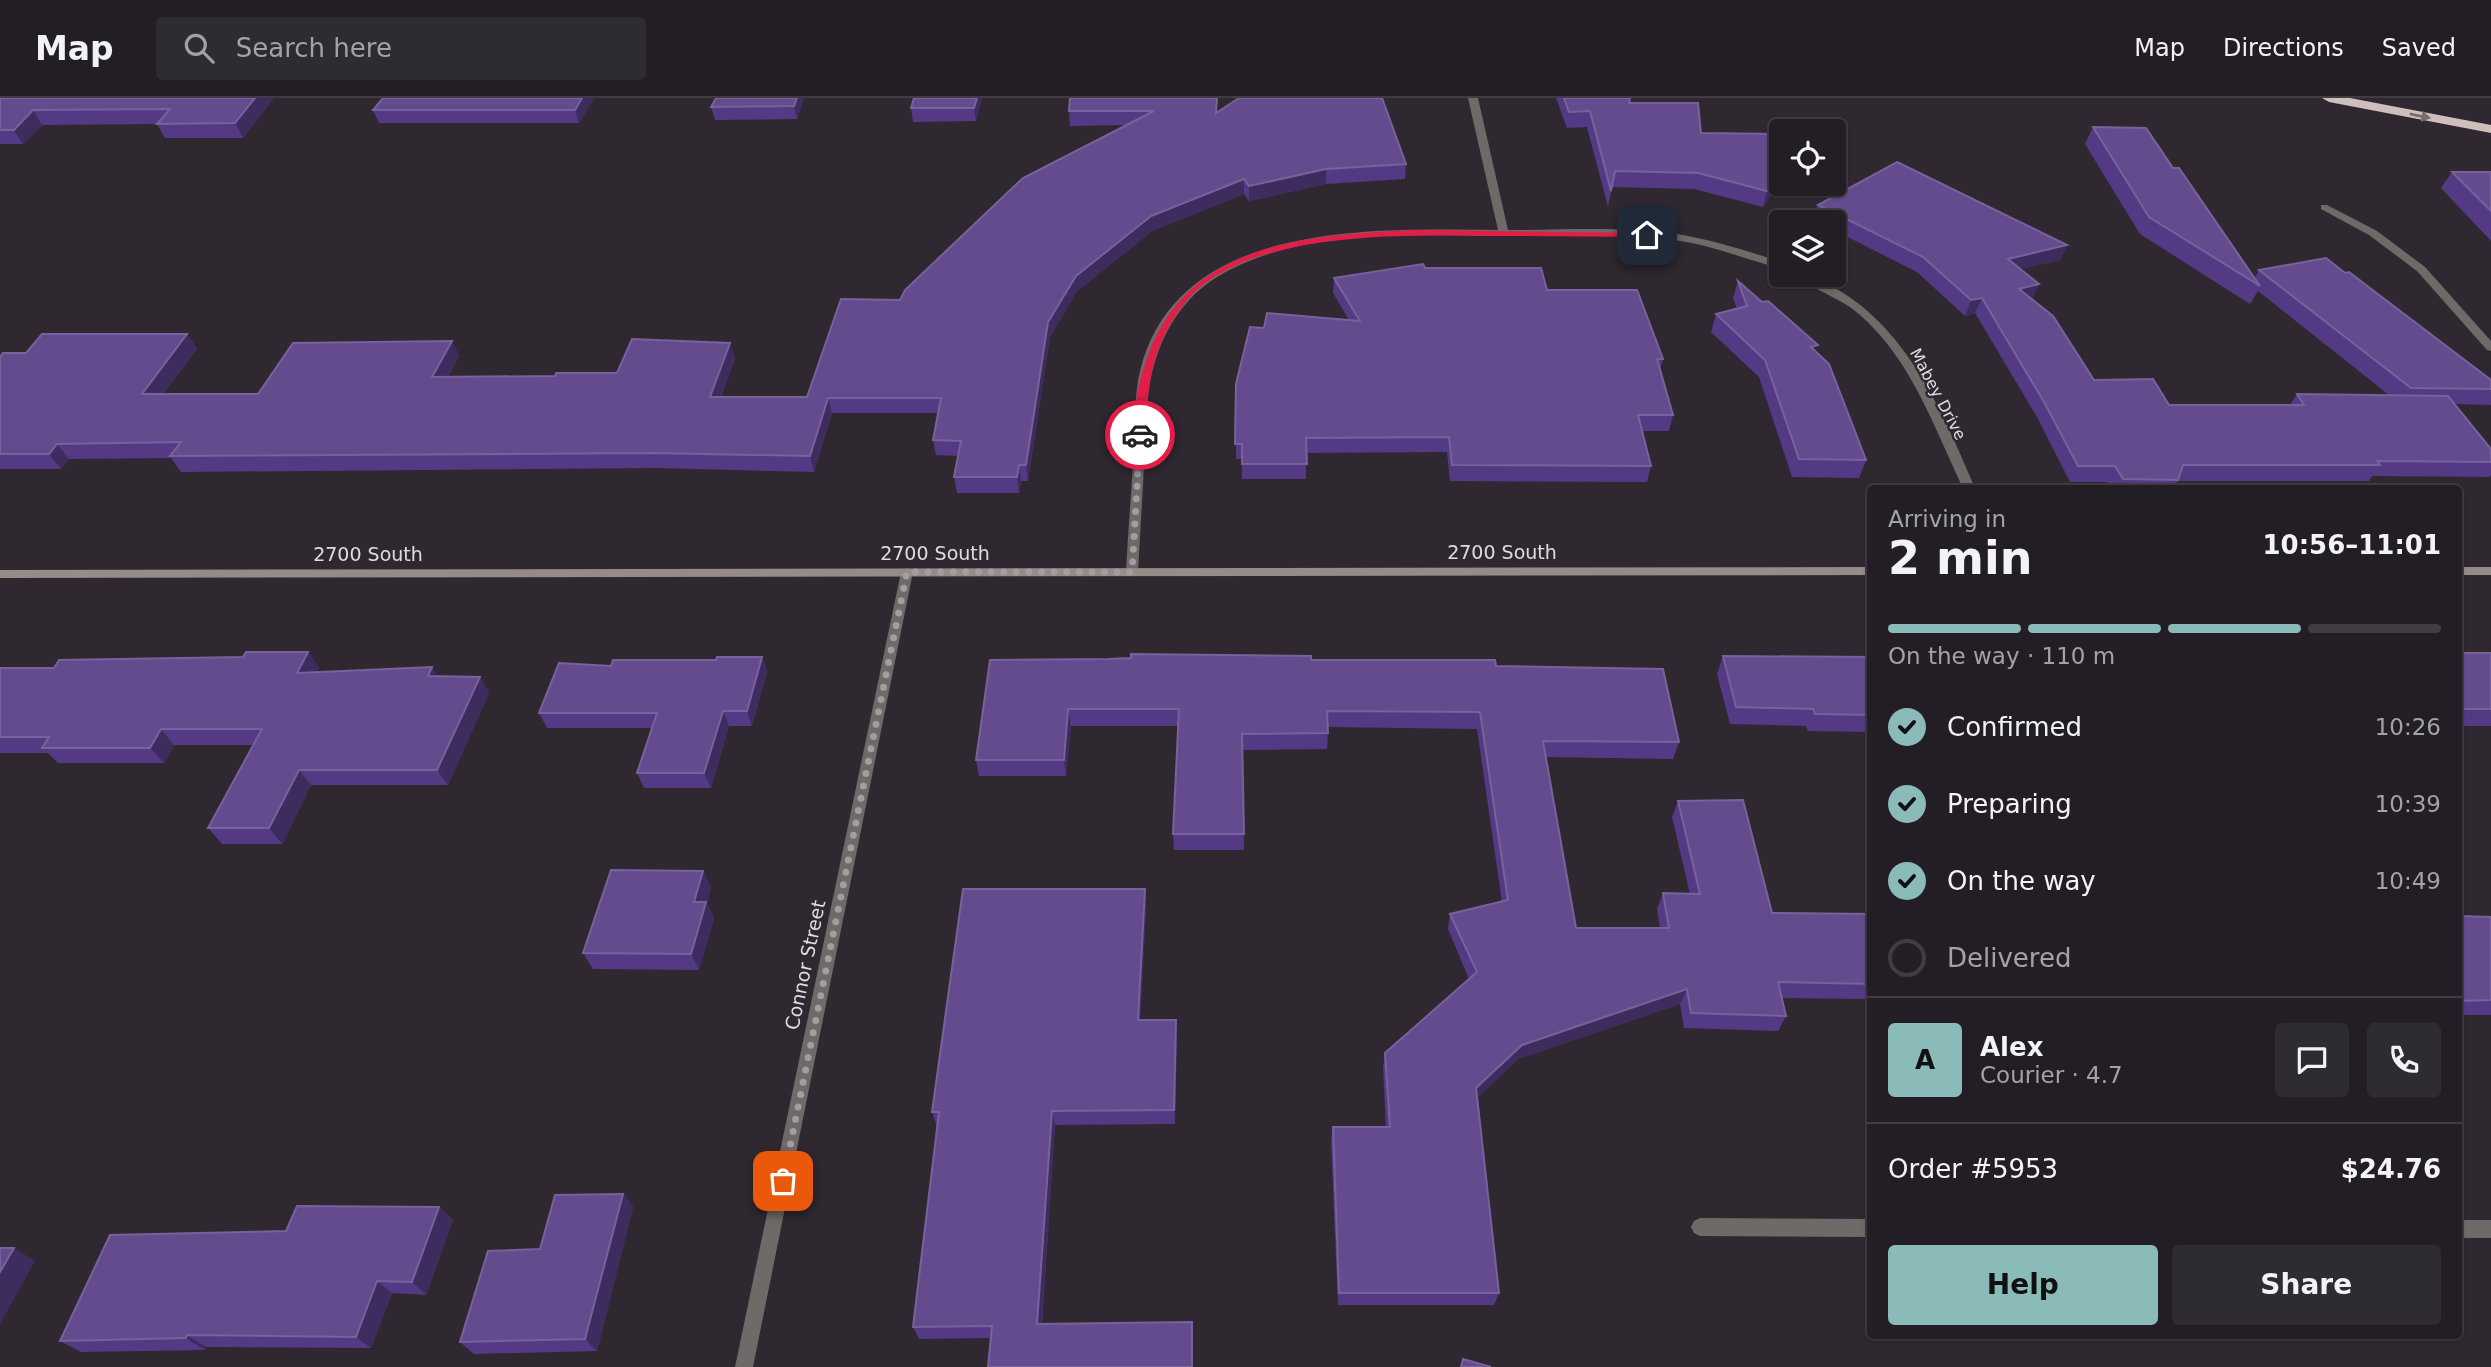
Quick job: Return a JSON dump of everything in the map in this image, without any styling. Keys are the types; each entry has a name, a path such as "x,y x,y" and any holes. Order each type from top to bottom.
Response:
{"highway":[{"path":"2329,98 2491,129"}],"street":[{"path":"1473,98 1504,233"},
{"path":"2325,207 2373,233 2421,269 2491,348"},
{"path":"1132,572 1144,380 1159,335 1190,293 1206,279 1240,262 1274,249 1311,240 1416,232 1619,233 1675,237 1737,250 1769,261"},
{"name":"Mabey Drive","path":"1824,287 1864,313 1888,338 1912,373 1968,485"},
{"name":"2700 South","path":"0,574 1867,571"},
{"path":"2462,571 2491,571"},
{"name":"Connor Street","path":"744,1367 907,572"},
{"path":"1700,1227 1867,1228"},
{"path":"2462,1229 2491,1229"}],"building":[{"path":"0,98 255,98 235,123 157,124 170,109 33,110 14,130 0,130"},
{"path":"383,98 582,98 575,110 373,110"},
{"path":"716,98 797,98 794,106 711,107"},
{"path":"914,98 977,98 974,108 911,108"},
{"path":"1070,98 1217,98 1216,113 1239,98 1382,98 1406,164 1326,169 1249,186 1244,179 1151,216 1076,276 1048,322 1026,465 1019,465 1017,477 954,477 961,441 933,440 941,398 828,398 810,456 652,453 170,456 181,442 57,444 49,454 0,454 0,357 3,353 26,353 42,334 187,334 142,394 258,394 293,343 452,341 432,377 555,376 556,373 617,373 632,339 730,343 710,397 807,397 841,299 900,300 905,290 1023,178 1154,111 1069,111"},
{"path":"1564,98 1630,98 1629,103 1698,103 1701,133 1769,134 1769,188 1767,191 1698,173 1615,171 1611,191 1590,111 1569,112"},
{"path":"2093,127 2146,128 2173,168 2179,168 2260,286 2149,217"},
{"path":"1897,162 2067,245 2008,259 2039,284 2019,289 2053,316 2094,380 2153,379 2169,405 2304,405 2297,394 2448,396 2491,449 2491,462 2377,461 2380,465 2183,465 2178,480 2123,479 2115,466 2078,466 2044,402 1982,298 1971,300 1923,257 1846,219 1846,210 1828,210 1818,205 1835,196 1846,196 1846,190"},
{"path":"2452,172 2491,172 2491,211"},
{"path":"2326,258 2345,273 2349,272 2491,380 2491,389 2411,388 2259,270"},
{"path":"1423,264 1425,268 1541,268 1547,290 1637,290 1663,359 1657,359 1673,415 1638,415 1651,466 1452,465 1449,437 1306,438 1307,464 1242,464 1242,444 1235,444 1236,384 1250,327 1264,328 1267,313 1360,321 1334,278"},
{"path":"1738,281 1762,302 1768,301 1818,345 1811,347 1829,364 1866,460 1799,459 1765,360 1716,314 1747,306"},
{"path":"246,652 308,652 297,673 432,667 428,676 480,677 437,770 299,770 269,828 208,828 262,729 161,729 150,748 42,748 49,737 0,737 0,668 54,668 59,660 243,657"},
{"path":"2462,653 2491,653 2491,709 2462,709"},
{"path":"1131,654 1311,656 1311,660 1495,660 1496,666 1663,669 1679,742 1543,741 1576,928 1669,928 1663,893 1700,894 1678,801 1743,800 1772,913 1867,914 1867,984 1778,982 1786,1016 1691,1013 1687,989 1522,1045 1476,1088 1499,1293 1339,1293 1333,1127 1390,1127 1385,1053 1477,972 1450,914 1508,900 1480,712 1327,711 1328,733 1242,734 1244,834 1173,834 1179,709 1068,709 1064,760 976,760 990,660 1131,658"},
{"path":"1723,656 1867,657 1867,715 1815,714 1813,709 1736,707"},
{"path":"717,657 762,657 747,711 723,711 704,773 637,773 657,713 539,713 559,663 611,666 613,660 716,660"},
{"path":"611,870 703,871 694,902 706,902 691,954 583,953"},
{"path":"963,889 1145,889 1138,1020 1176,1020 1174,1110 1052,1111 1037,1324 1192,1322 1192,1367 988,1367 992,1326 913,1327 939,1112 932,1112"},
{"path":"2462,916 2491,917 2491,1000 2462,1001"},
{"path":"623,1194 585,1339 460,1342 488,1251 540,1249 555,1195"},
{"path":"297,1206 439,1207 412,1282 377,1281 356,1337 187,1335 186,1338 60,1341 110,1235 286,1231"},
{"path":"0,1248 14,1248 0,1272"},
{"path":"1463,1359 1491,1367 1461,1367"}],"way so far":[{"path":"783,1181 907,572 1132,572 1140,435"}],"route":[{"path":"1140,435 1144,380 1159,335 1182,301 1206,279 1240,262 1274,249 1311,240 1360,235 1416,232 1647,235"}]}
